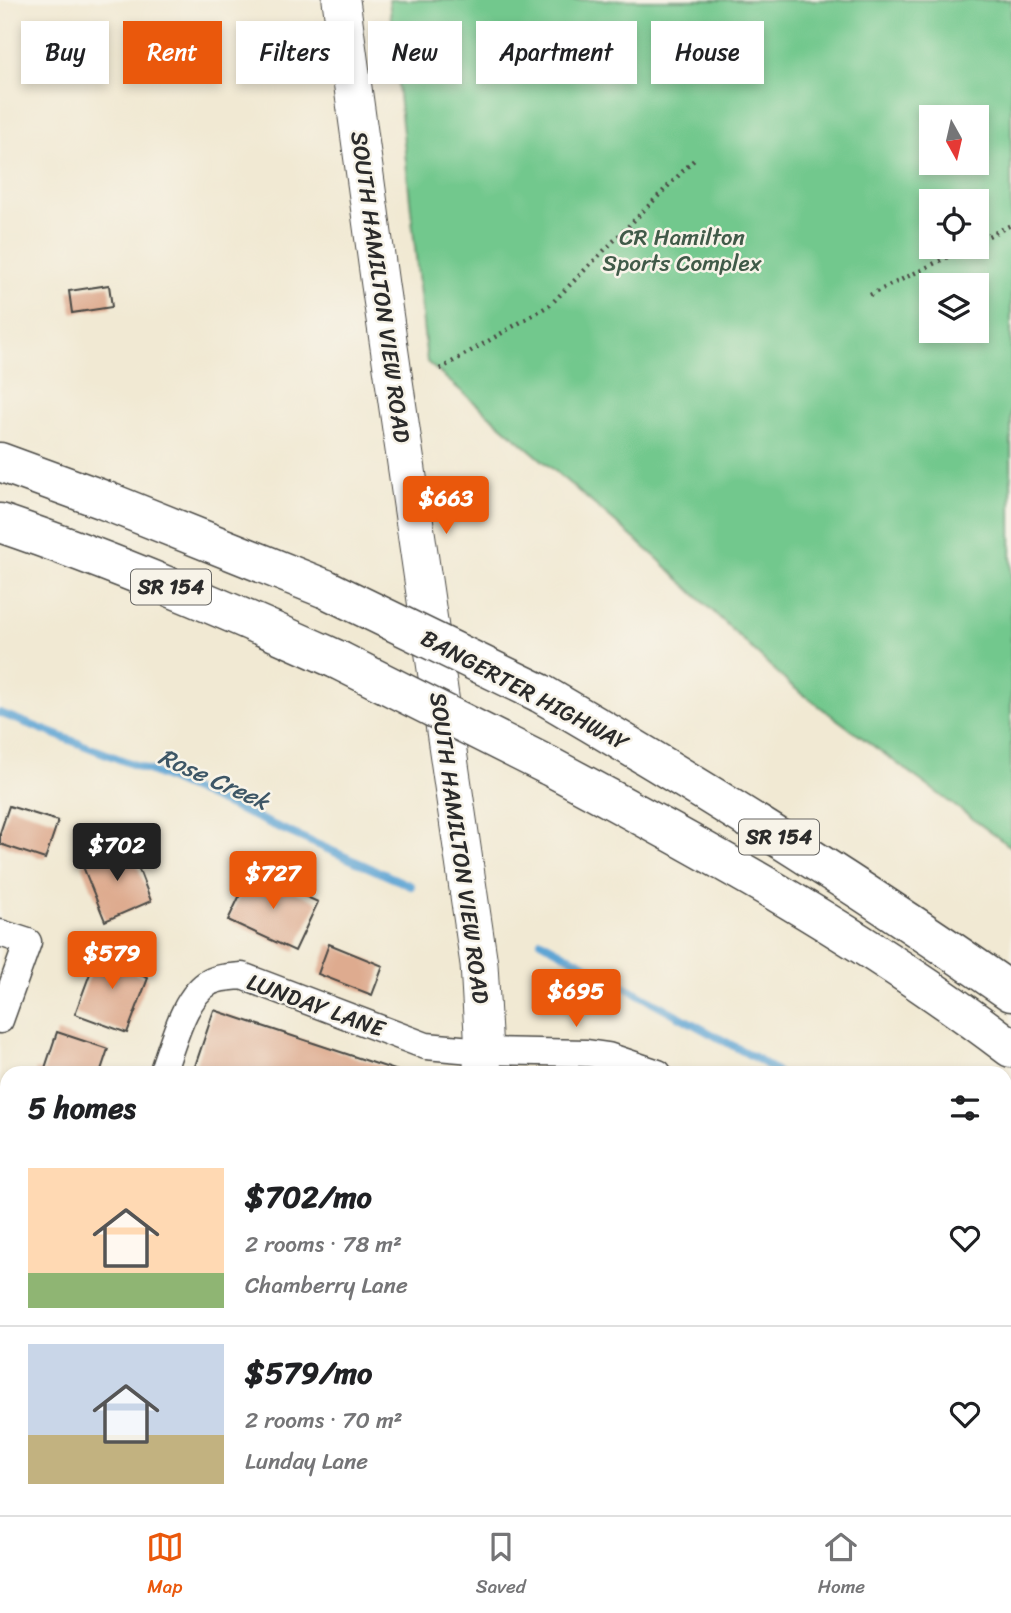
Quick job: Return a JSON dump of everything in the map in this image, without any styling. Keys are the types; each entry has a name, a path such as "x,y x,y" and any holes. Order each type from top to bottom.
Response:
{"highway":[{"name":"BANGERTER HIGHWAY","path":"0,462 116,504 326,589 540,693 749,818 1011,992"},
{"name":"SR 154","path":"0,523 141,575 338,660 549,766 750,876 835,927 918,981 1011,1048"}],"street":[{"name":"SOUTH HAMILTON VIEW ROAD","path":"341,0 479,964 482,1062"},
{"path":"0,933 28,942 0,1020"},
{"name":"LUNDAY LANE","path":"165,1066 195,994 209,982 242,975 426,1046 482,1062 587,1053 608,1056 637,1066"}],"path":[{"path":"440,369 550,306 695,159"},
{"path":"989,236 1011,225"},
{"path":"870,295 944,259"}],"green space":[{"name":"CR Hamilton Sports Complex","path":"389,0 1011,0 1011,847 789,684 657,558 427,362 398,84 462,84 462,21 391,21"}],"building":[{"path":"109,285 112,307 72,313 69,291"},
{"path":"9,806 58,821 45,859 0,844 0,833"},
{"path":"130,846 151,901 105,921 82,864"},
{"path":"251,872 318,902 295,951 228,920"},
{"path":"101,944 132,955 126,970 148,978 127,1033 75,1014"},
{"path":"329,944 383,966 372,995 318,974"},
{"path":"214,1010 383,1066 195,1066"},
{"path":"57,1032 108,1049 102,1066 46,1066"}],"waterway":[{"name":"Rose Creek","path":"0,713 153,772 411,886"},
{"name":"Rose Creek","path":"541,941 768,1066"}]}
